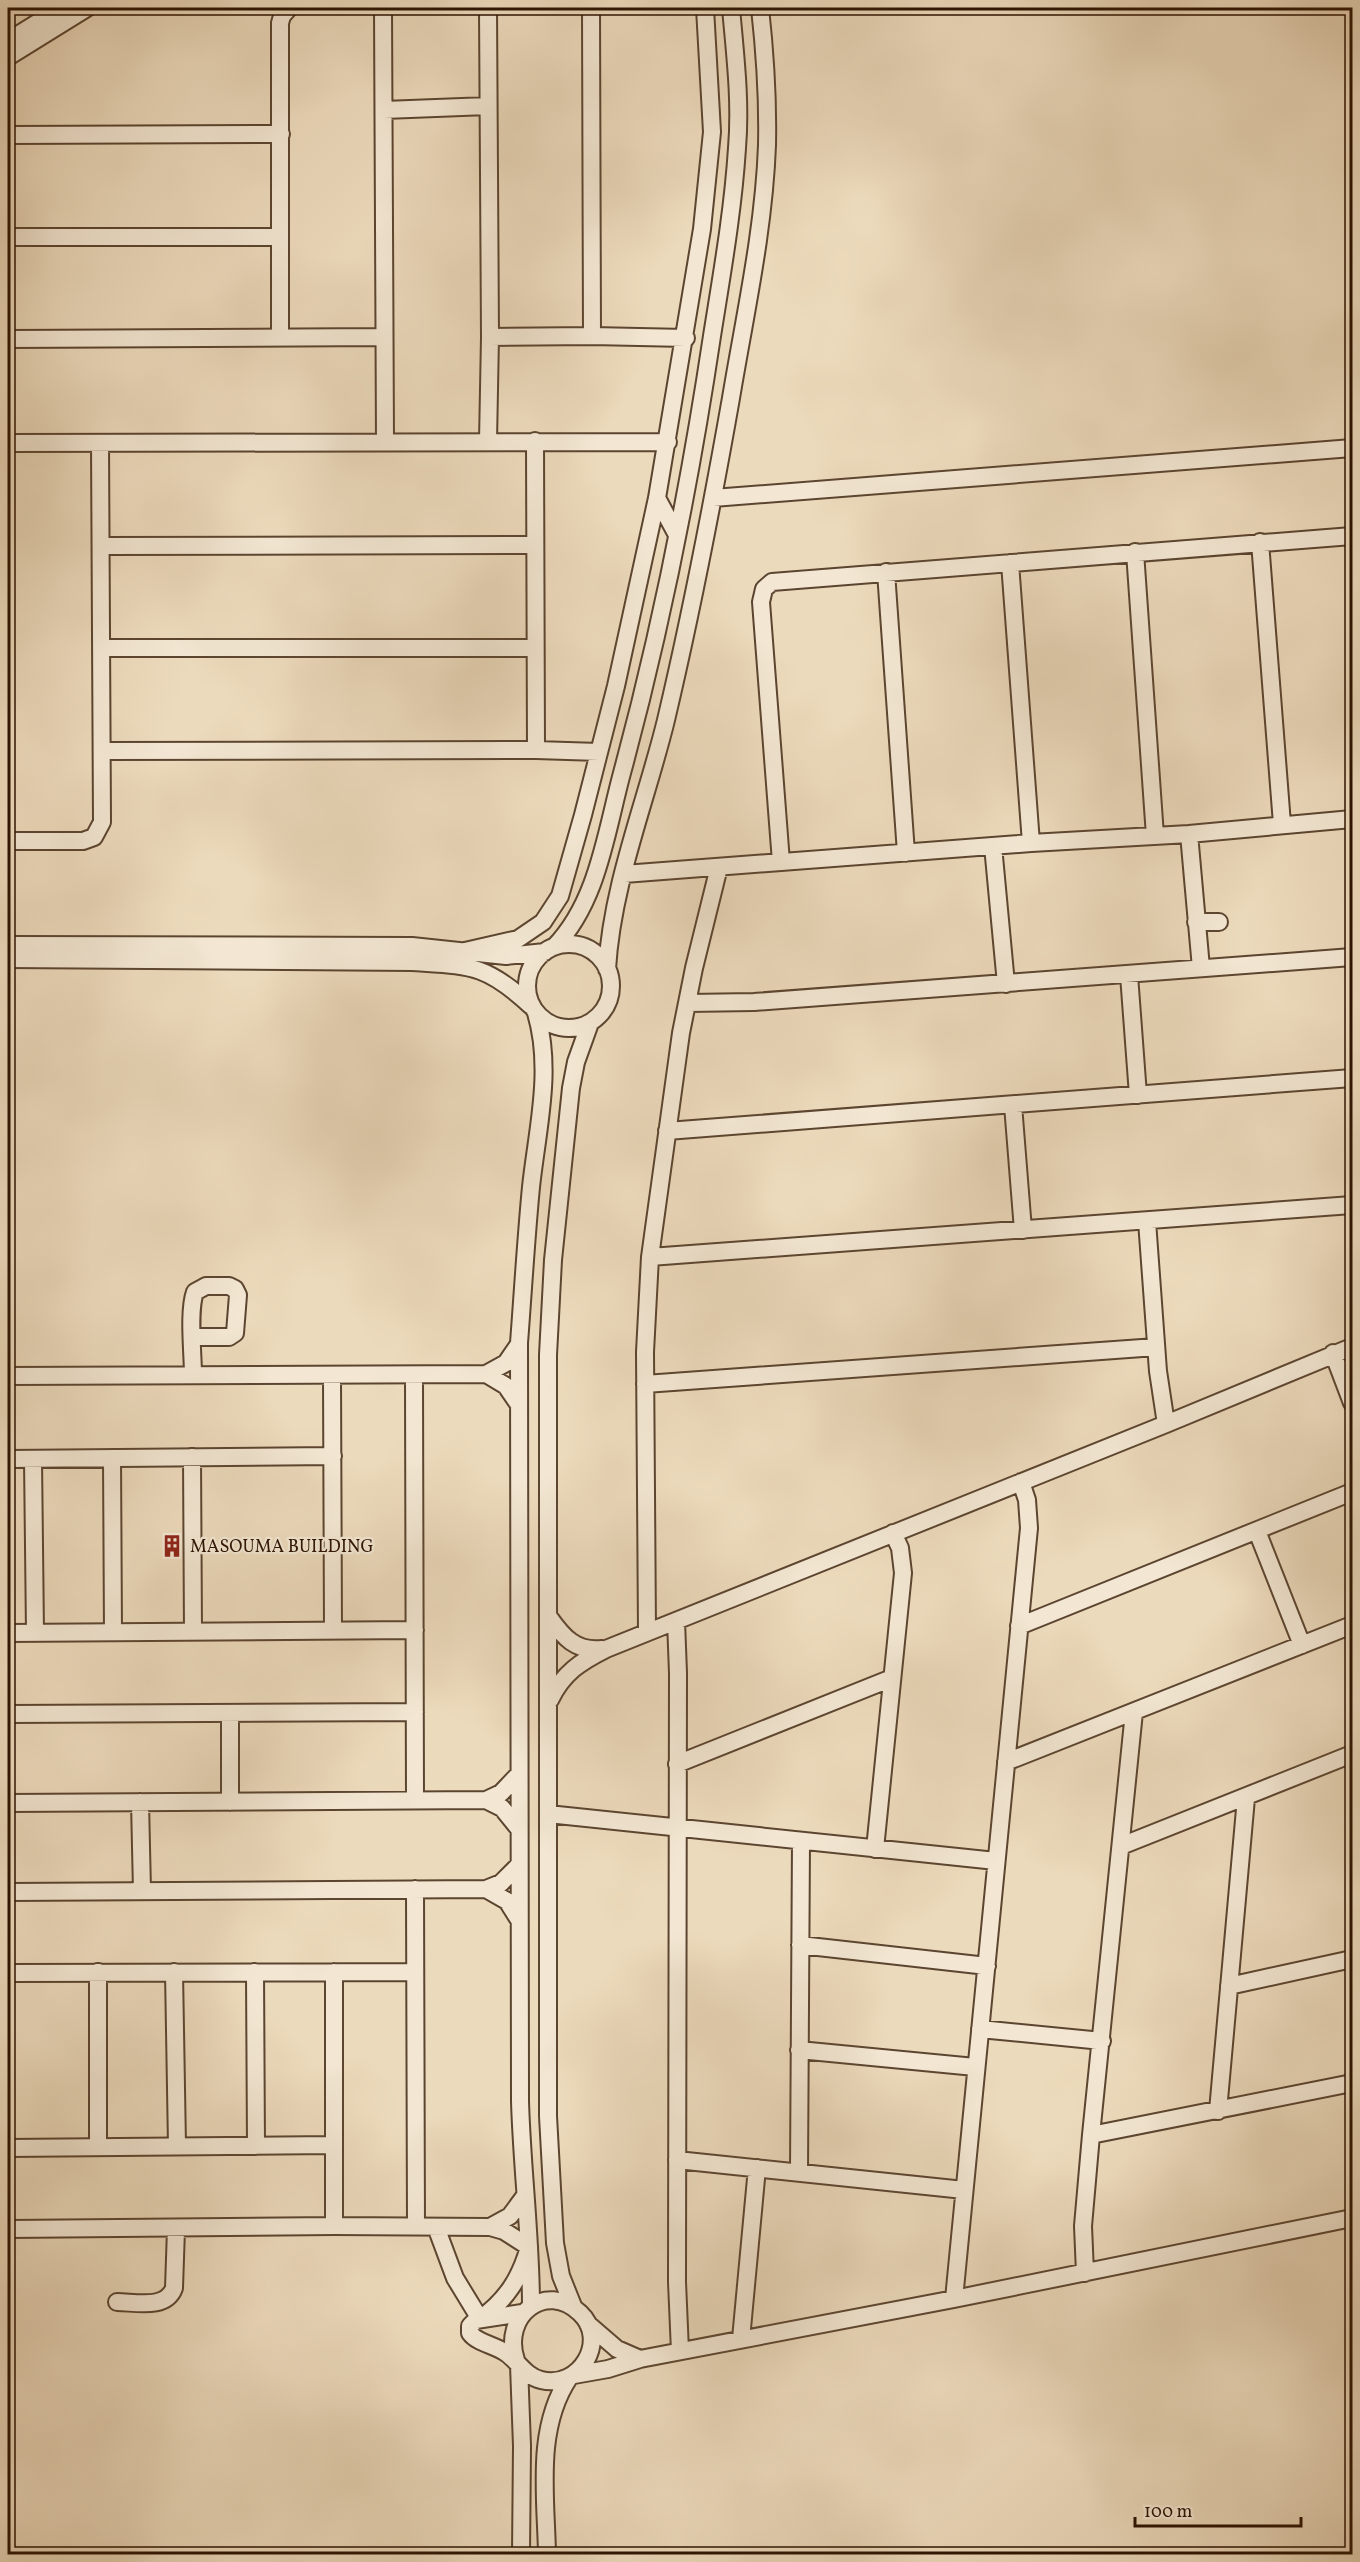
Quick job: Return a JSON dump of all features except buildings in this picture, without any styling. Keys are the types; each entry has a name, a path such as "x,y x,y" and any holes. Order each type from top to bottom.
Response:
{"street":[{"path":"8,41 61,8"},
{"path":"8,57 87,8"},
{"path":"280,337 280,23 282,16 289,8"},
{"path":"383,8 385,441"},
{"path":"488,8 490,337 488,441"},
{"path":"591,8 592,336"},
{"path":"465,951 518,939 543,922 560,896 616,686 668,442 707,192 712,132 705,8"},
{"path":"521,2554 522,2446 517,2363 511,2339 516,2321 527,2310 529,2247 524,2197 520,2101 519,1343 528,1217 545,1071 544,1042 528,997 528,976 532,967 580,914 591,888 651,657 677,535 701,411 728,234 738,123 731,8"},
{"path":"607,969 613,921 665,724 713,498 752,277 765,175 767,89 760,8"},
{"path":"384,110 488,106"},
{"path":"8,135 281,134"},
{"path":"697,266 728,234"},
{"path":"8,237 280,237"},
{"path":"8,339 384,337"},
{"path":"490,337 686,338"},
{"path":"535,441 536,750"},
{"path":"8,443 668,442"},
{"path":"8,841 83,841 94,837 102,822 100,443"},
{"path":"713,498 1353,448"},
{"path":"657,498 677,535"},
{"path":"781,862 762,594 767,585 777,580 1353,536"},
{"path":"1260,543 1282,824"},
{"path":"101,546 535,545"},
{"path":"1135,552 1155,836"},
{"path":"1010,563 1031,843"},
{"path":"886,572 906,853"},
{"path":"101,648 536,648"},
{"path":"616,686 651,657"},
{"path":"102,751 536,750 599,752"},
{"path":"583,815 601,851"},
{"path":"624,874 1031,843 1189,834 1353,819"},
{"path":"1189,834 1201,968"},
{"path":"993,846 1006,984"},
{"path":"647,1632 645,1384 650,1257 681,1033 718,867"},
{"path":"1196,922 1220,922"},
{"path":"8,945 412,946 506,956 567,945 579,946 596,954 607,969 611,981 609,999 600,1015 590,1023 576,1028 562,1028 548,1023 500,979 481,970 460,965 412,962 8,959"},
{"path":"688,1003 754,1002 1353,957"},
{"path":"1129,975 1138,1095"},
{"path":"546,2554 547,2428 558,2394 571,2376 584,2365 591,2352 592,2338 588,2324 573,2306 566,2292 557,2260 551,2190 548,2080 548,1377 551,1292 571,1088 576,1062 590,1023"},
{"path":"667,1131 1353,1078"},
{"path":"1013,1105 1023,1230"},
{"path":"650,1257 1353,1205"},
{"path":"1147,1221 1156,1347 1166,1424"},
{"path":"193,1337 193,1375"},
{"path":"8,1376 486,1374 507,1363 519,1343"},
{"path":"645,1384 1156,1347"},
{"path":"548,1704 567,1673 582,1661 606,1649 1166,1424 1346,1347 1353,1403"},
{"path":"486,1374 506,1386 519,1405"},
{"path":"414,1375 415,1800"},
{"path":"332,1376 333,1631"},
{"path":"8,1459 333,1456"},
{"path":"192,1457 193,1632"},
{"path":"112,1458 113,1632"},
{"path":"33,1459 34,1633"},
{"path":"954,2299 1029,1519 1027,1500 1021,1482"},
{"path":"1019,1626 1353,1492"},
{"path":"1257,1531 1302,1645"},
{"path":"875,1849 903,1573 900,1548 893,1533"},
{"path":"549,1617 563,1636 573,1644 593,1650 606,1649"},
{"path":"675,1621 678,1673 677,2282 680,2351"},
{"path":"1006,1762 1353,1625"},
{"path":"8,1633 415,1630"},
{"path":"677,1764 892,1678"},
{"path":"8,1714 415,1712"},
{"path":"1084,2273 1083,2226 1091,2135 1134,1712"},
{"path":"230,1714 231,1802"},
{"path":"1121,1846 1353,1754"},
{"path":"486,1800 508,1787 519,1774"},
{"path":"1218,2111 1246,1798"},
{"path":"8,1803 486,1800 502,1808 519,1829"},
{"path":"140,1802 142,1891"},
{"path":"548,1814 996,1861"},
{"path":"799,2173 801,1841"},
{"path":"8,1892 486,1889 508,1878 519,1865"},
{"path":"415,1889 416,2226"},
{"path":"486,1889 507,1901 520,1922"},
{"path":"800,1944 987,1966"},
{"path":"1229,1986 1353,1959"},
{"path":"8,1972 415,1971"},
{"path":"98,1972 98,2147"},
{"path":"174,1972 177,2146"},
{"path":"255,1972 256,2146"},
{"path":"334,1972 334,2226"},
{"path":"980,2029 1101,2041"},
{"path":"799,2050 975,2067"},
{"path":"1091,2135 1353,2083"},
{"path":"8,2148 334,2145"},
{"path":"677,2160 964,2190"},
{"path":"741,2339 757,2168"},
{"path":"490,2227 510,2216 524,2197"},
{"path":"529,2247 517,2281 507,2296 470,2326 472,2336 495,2346 529,2375 542,2380 555,2381 640,2359 954,2299 1353,2218"},
{"path":"436,2227 455,2278 480,2319"},
{"path":"8,2229 490,2227 504,2231 529,2247"},
{"path":"117,2302 157,2302 170,2296 174,2283 176,2229"},
{"path":"480,2319 508,2317 552,2301 573,2306"},
{"path":"588,2324 617,2349 640,2359"}],"place":[{"name":"MASOUMA BUILDING","path":"172,1546"}]}
